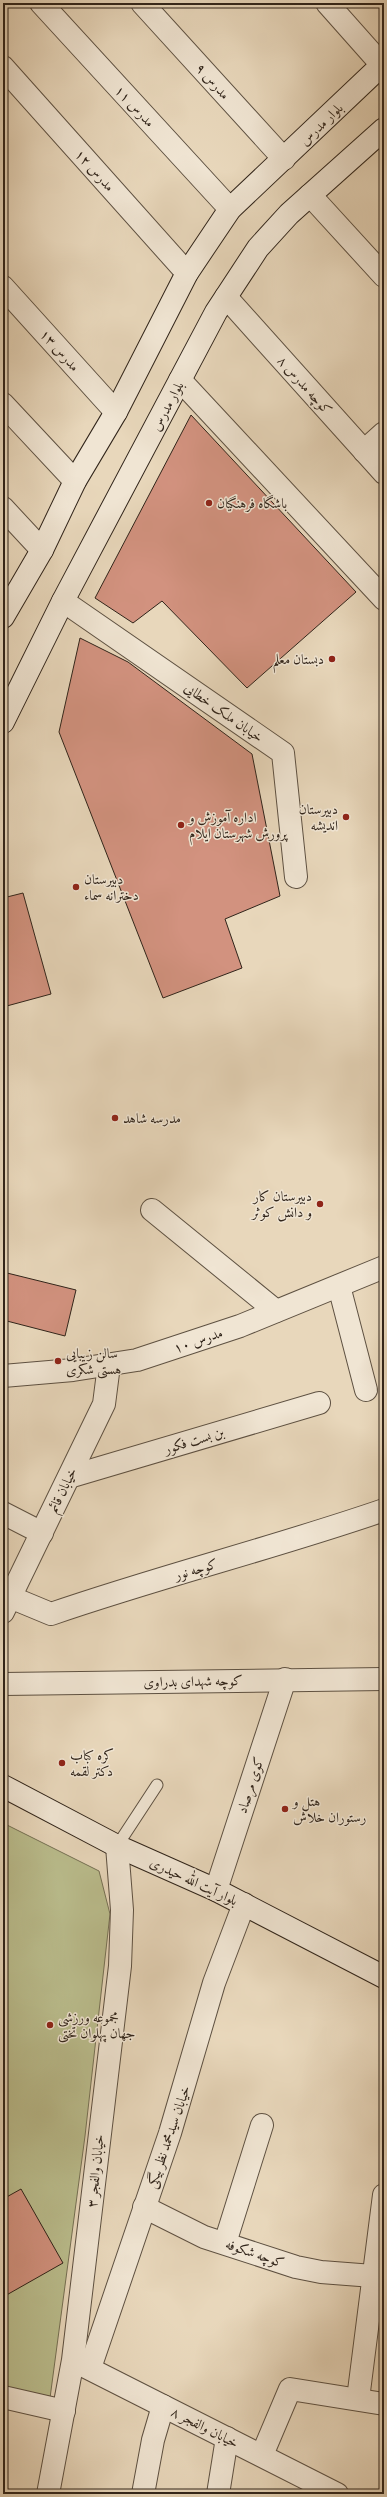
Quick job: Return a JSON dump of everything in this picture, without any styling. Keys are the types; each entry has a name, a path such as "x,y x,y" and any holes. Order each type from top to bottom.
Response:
{"street":[{"name":"مدرس ۱۱","path":"41,3 230,209"},
{"name":"مدرس ۹","path":"142,3 284,159"},
{"path":"327,3 383,64"},
{"name":"بلوار مدرس","path":"3,617 42,550 75,481 116,412 187,273 230,209 383,64"},
{"name":"مدرس ۱۲","path":"3,68 187,273"},
{"name":"بلوار مدرس","path":"3,722 63,601 180,380 226,297 258,248 310,195 384,129"},
{"path":"310,195 384,276"},
{"name":"مدرس ۱۳","path":"3,287 116,412"},
{"name":"کوچه مدرس ۸","path":"226,297 384,473"},
{"path":"180,380 384,599"},
{"path":"3,404 75,481"},
{"path":"364,451 384,433"},
{"path":"3,508 42,550"},
{"name":"خیابان ملک خطایی","path":"63,601 283,753 296,877"},
{"path":"152,1210 276,1311"},
{"name":"مدرس ۱۰","path":"3,1376 29,1375 137,1360 240,1326 384,1267"},
{"path":"338,1286 366,1390"},
{"name":"خیابان قائم","path":"7,1604 104,1404 109,1365"},
{"name":"بن بست فکور","path":"68,1477 319,1403"},
{"name":"کوچه نور","path":"7,1604 51,1614 108,1595 300,1539 384,1510"},
{"path":"3,1513 42,1533"},
{"name":"کوچه شهدای بدراوی","path":"3,1684 285,1679 384,1679"},
{"name":"کوی مرصاد","path":"216,1890 285,1679"},
{"name":"بلوار آیت الله حیدری","path":"3,1786 117,1846 216,1890 384,1977"},
{"name":"خیابان والفجر ۳","path":"48,2494 64,2411 82,2364 120,1966 122,1930 117,1846"},
{"name":"خیابان سیدمحمد نظر بیگی","path":"82,2364 144,2207 193,2061 214,1983 244,1904"},
{"path":"225,2243 262,2125"},
{"path":"358,2399 384,2195"},
{"name":"کوچه شکوفه","path":"144,2207 204,2236 309,2270 373,2276"},
{"name":"خیابان والفجر ۸","path":"82,2364 262,2455 330,2492"},
{"path":"262,2455 290,2389 384,2404"},
{"path":"3,2397 64,2411"},
{"path":"143,2494 153,2440 164,2406"},
{"path":"218,2494 227,2438"}],"lane":[{"path":"117,1846 157,1785"}],"green space":[{"name":"مجموعه ورزشی جهان پهلوان تختی","path":"3,1823 99,1871 110,1914 85,2136 50,2398 3,2386"}],"building":[{"name":"باشگاه فرهنگیان","path":"191,415 356,592 247,688 162,601 133,623 95,598"},
{"name":"اداره آموزش و پرورش شهرستان ایلام","path":"80,638 128,662 252,754 280,896 225,919 242,968 163,998 59,732"},
{"path":"23,893 51,994 3,1007 3,898"},
{"path":"3,1272 76,1290 65,1336 3,1320"},
{"path":"21,2189 63,2263 3,2297 3,2199"}],"place":[{"name":"باشگاه فرهنگیان","path":"209,503"},
{"name":"دبستان معلم","path":"332,659"},
{"name":"دبیرستان اندیشه","path":"346,817"},
{"name":"اداره آموزش و پرورش شهرستان ایلام","path":"181,825"},
{"name":"دبیرستان دخترانه سماء","path":"76,887"},
{"name":"مدرسه شاهد","path":"115,1118"},
{"name":"دبیرستان کار و دانش کوثر","path":"320,1204"},
{"name":"سالن زیبایی هستی شکری","path":"58,1361"},
{"name":"کره کباب دکتر لقمه","path":"62,1763"},
{"name":"هتل و رستوران خلاش","path":"285,1809"},
{"name":"مجموعه ورزشی جهان پهلوان تختی","path":"50,2025"}]}
